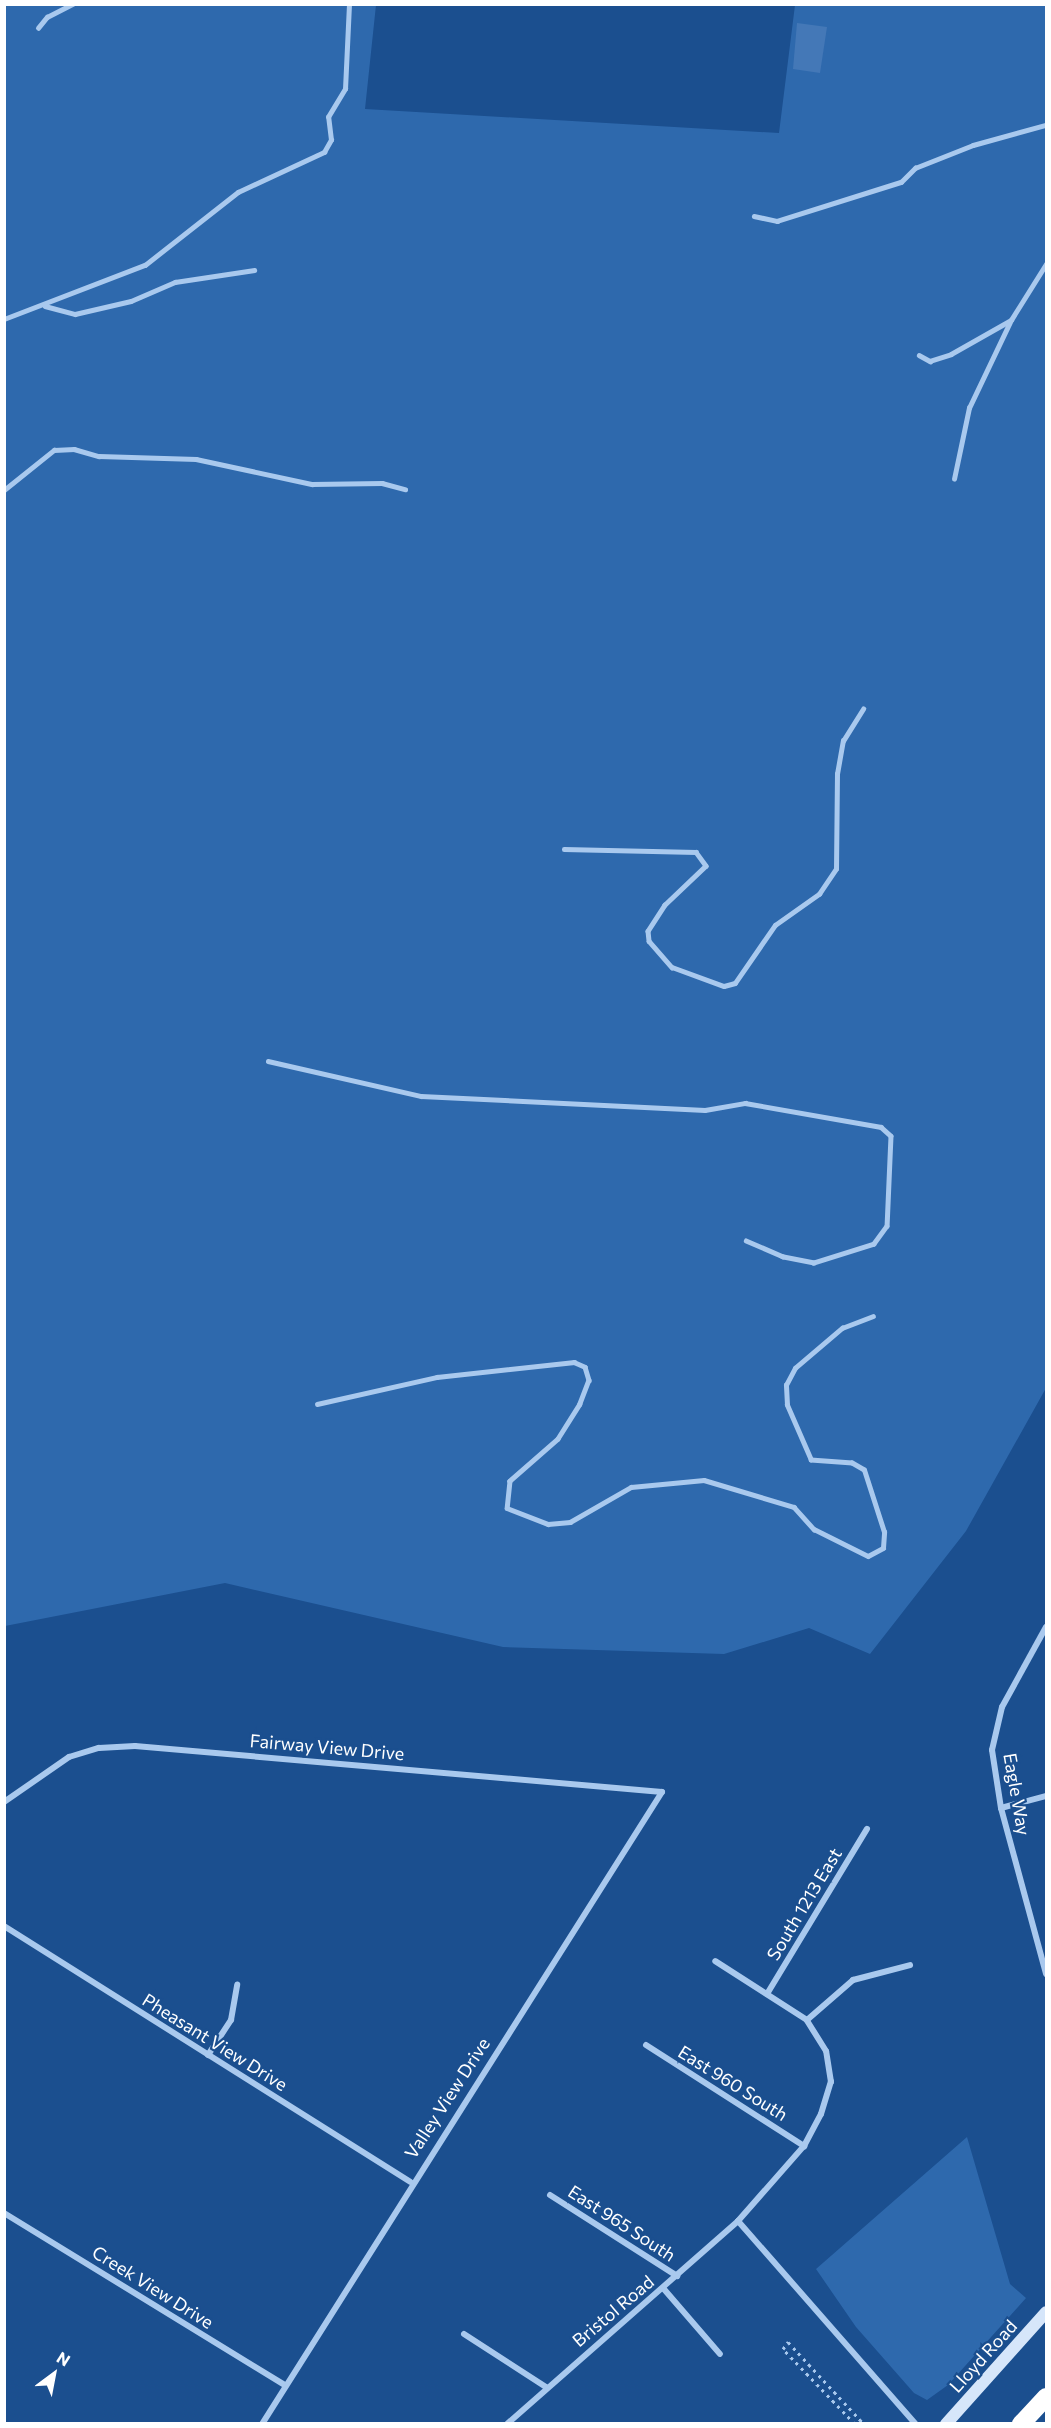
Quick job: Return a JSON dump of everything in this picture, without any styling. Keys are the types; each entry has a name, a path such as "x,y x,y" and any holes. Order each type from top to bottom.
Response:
{"highway":[{"path":"1021,2424 1047,2397"}],"street":[{"name":"Eagle Way","path":"1047,1627 1002,1707 992,1750 1000,1808 1047,1974"},
{"name":"Fairway View Drive","path":"4,1802 69,1757 135,1746 662,1791"},
{"name":"Valley View Drive","path":"262,2424 410,2182 662,1791"},
{"path":"1000,1808 1047,1796"},
{"name":"South 1213 East","path":"766,1994 867,1829"},
{"name":"Pheasant View Drive","path":"4,1926 410,2182"},
{"name":"Bristol Road","path":"507,2424 546,2387 738,2221 804,2146 831,2082 826,2051 807,2020 715,1961"},
{"path":"807,2020 829,1995 853,1980 910,1965"},
{"path":"208,2055 231,2020 237,1985"},
{"name":"East 960 South","path":"646,2045 804,2146"},
{"name":"East 965 South","path":"550,2194 677,2276"},
{"name":"Creek View Drive","path":"4,2213 285,2385"},
{"path":"738,2221 916,2424"},
{"name":"East 965 South","path":"663,2288 720,2354"},
{"name":"Lloyd Road","path":"946,2424 1047,2312"},
{"path":"464,2334 546,2387"}],"lane":[{"path":"38,28 47,17 73,4"},
{"path":"4,319 45,306 145,265 238,192 324,152 330,140 328,117 345,89 349,4"},
{"path":"754,216 789,218 901,182 915,168 973,144 1046,125"},
{"path":"954,479 969,408 1011,320 1045,274 1047,264"},
{"path":"45,306 75,314 131,301 176,282 254,270"},
{"path":"919,355 930,361 951,354 1011,320"},
{"path":"4,490 54,450 74,448 99,456 196,459 312,484 382,483 405,489"},
{"path":"564,849 696,852 706,866 659,912 649,941 656,955 672,967 724,986 735,983 775,925 831,882 838,848 837,774 843,741 863,708"},
{"path":"268,1061 421,1096 705,1110 745,1103 881,1126 891,1136 887,1226 874,1244 814,1263 783,1257 746,1241"},
{"path":"317,1404 437,1377 574,1362 585,1367 589,1380 580,1404 558,1439 510,1481 507,1508 548,1524 570,1522 631,1487 704,1480 794,1507 814,1529 868,1556 883,1548 884,1532 864,1470 852,1463 811,1460 787,1405 786,1385 795,1368 842,1329 873,1316"}],"path":[{"path":"855,2424 783,2349 788,2343 864,2424"}],"shaded area":[{"path":"5,5 376,5 365,109 779,133 795,5 1046,5 1046,1388 966,1531 870,1654 809,1628 724,1654 503,1647 225,1583 5,1626"},
{"path":"967,2137 1010,2284 1026,2298 948,2385 927,2400 914,2393 856,2327 816,2269"}],"building":[{"path":"797,23 827,27 820,73 793,69"}]}
